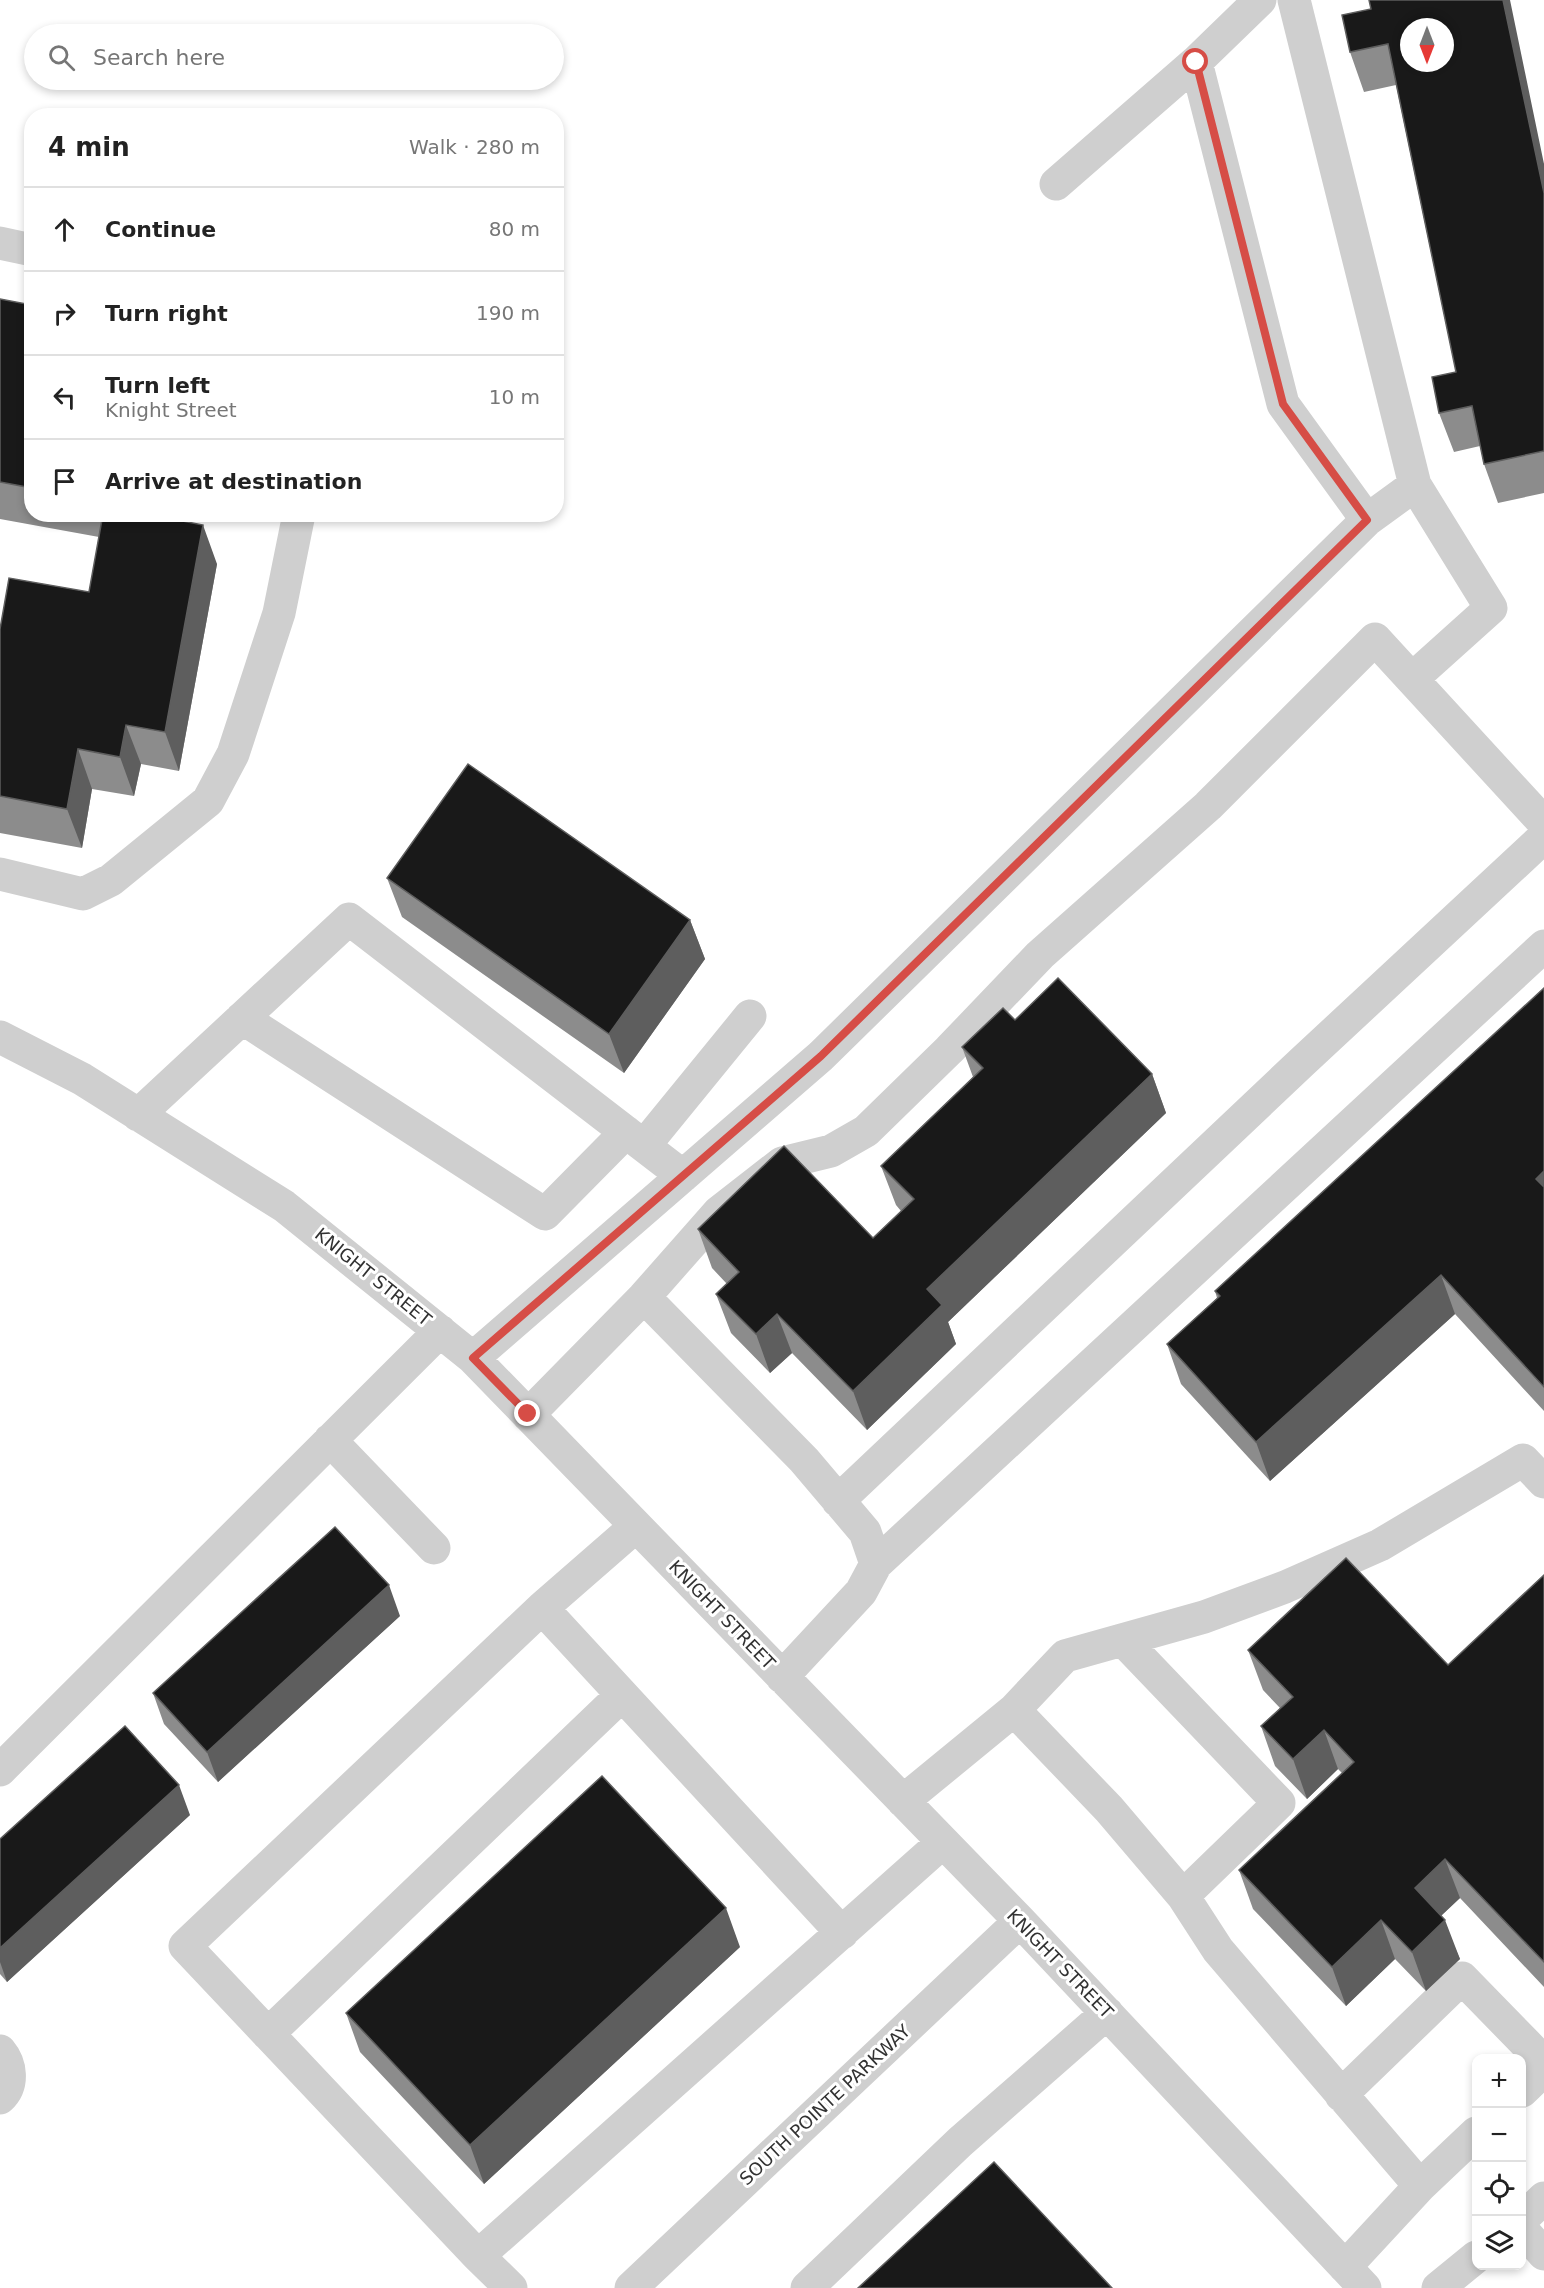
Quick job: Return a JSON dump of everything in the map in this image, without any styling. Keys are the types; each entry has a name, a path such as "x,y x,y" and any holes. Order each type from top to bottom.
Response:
{"street":[{"path":"1056,184 1196,62 1260,0"},
{"path":"1294,0 1415,485 1491,608 1412,680"},
{"path":"1196,62 1283,404 1367,520"},
{"path":"0,243 24,248"},
{"path":"473,1358 821,1056 1367,520 1415,485"},
{"path":"0,874 83,894 111,880 208,801 233,754 279,613 297,522"},
{"path":"528,1414 644,1297 719,1212 782,1163 831,1151 866,1131 949,1050 1040,955 1208,806 1374,639 1544,823"},
{"path":"838,1502 1180,1176 1544,837"},
{"path":"138,1114 349,919 683,1176"},
{"path":"783,1677 861,1592 876,1564 1544,946"},
{"path":"242,1018 544,1214 635,1139 750,1016"},
{"name":"KNIGHT STREET","path":"0,1037 82,1079 284,1206 473,1358 1020,1921 1355,2278"},
{"path":"644,1297 804,1460 865,1532 876,1564"},
{"path":"0,1770 440,1331"},
{"path":"330,1440 434,1548"},
{"path":"903,1801 1014,1710 1065,1656 1204,1617 1285,1587 1380,1545 1523,1460 1544,1482"},
{"path":"510,2288 185,1946 542,1608 636,1526"},
{"path":"542,1608 842,1933"},
{"path":"1123,1640 1279,1803 1183,1896"},
{"path":"268,2034 622,1695"},
{"path":"1014,1710 1109,1809 1183,1896 1218,1950 1420,2186"},
{"path":"478,2256 943,1842"},
{"name":"SOUTH POINTE PARKWAY","path":"631,2288 1020,1921"},
{"path":"1341,2095 1462,1978 1544,2062"},
{"path":"807,2288 960,2142 1107,2013"},
{"path":"0,2051 7,2060 10,2079 5,2094 0,2098"},
{"path":"1526,2086 1544,2070"},
{"path":"1355,2278 1420,2186 1472,2137"},
{"path":"1524,2216 1544,2198"},
{"path":"1526,2235 1544,2254"},
{"path":"1438,2288 1472,2260"}],"building":[{"path":"1369,0 1503,0 1544,193 1544,451 1484,464 1472,406 1439,413 1432,377 1456,372 1388,44 1350,52 1342,15 1371,9"},
{"path":"0,299 24,304 24,486 0,482"},
{"path":"102,522 188,522 203,525 165,732 126,725 120,757 78,749 67,809 0,796 0,629 9,578 89,592"},
{"path":"468,764 690,920 609,1034 387,878"},
{"path":"1058,978 1152,1074 927,1289 942,1305 853,1391 777,1314 756,1334 716,1294 739,1272 698,1229 784,1146 873,1238 914,1199 881,1166 983,1068 962,1047 1003,1008 1015,1020"},
{"path":"1544,988 1544,1171 1536,1179 1544,1187 1544,1387 1441,1275 1256,1442 1167,1344 1220,1296 1215,1291"},
{"path":"335,1527 389,1585 207,1752 153,1693"},
{"path":"1346,1558 1448,1665 1544,1575 1544,1962 1445,1859 1415,1888 1445,1920 1412,1952 1381,1920 1332,1967 1239,1870 1354,1762 1324,1730 1293,1759 1261,1726 1293,1697 1248,1650"},
{"path":"125,1726 179,1785 0,1948 0,1839"},
{"path":"602,1776 726,1908 470,2145 346,2013"},
{"path":"994,2162 1112,2288 858,2288"}],"route":[{"path":"528,1414 473,1358 821,1056 1367,520 1283,404 1196,62"}]}
